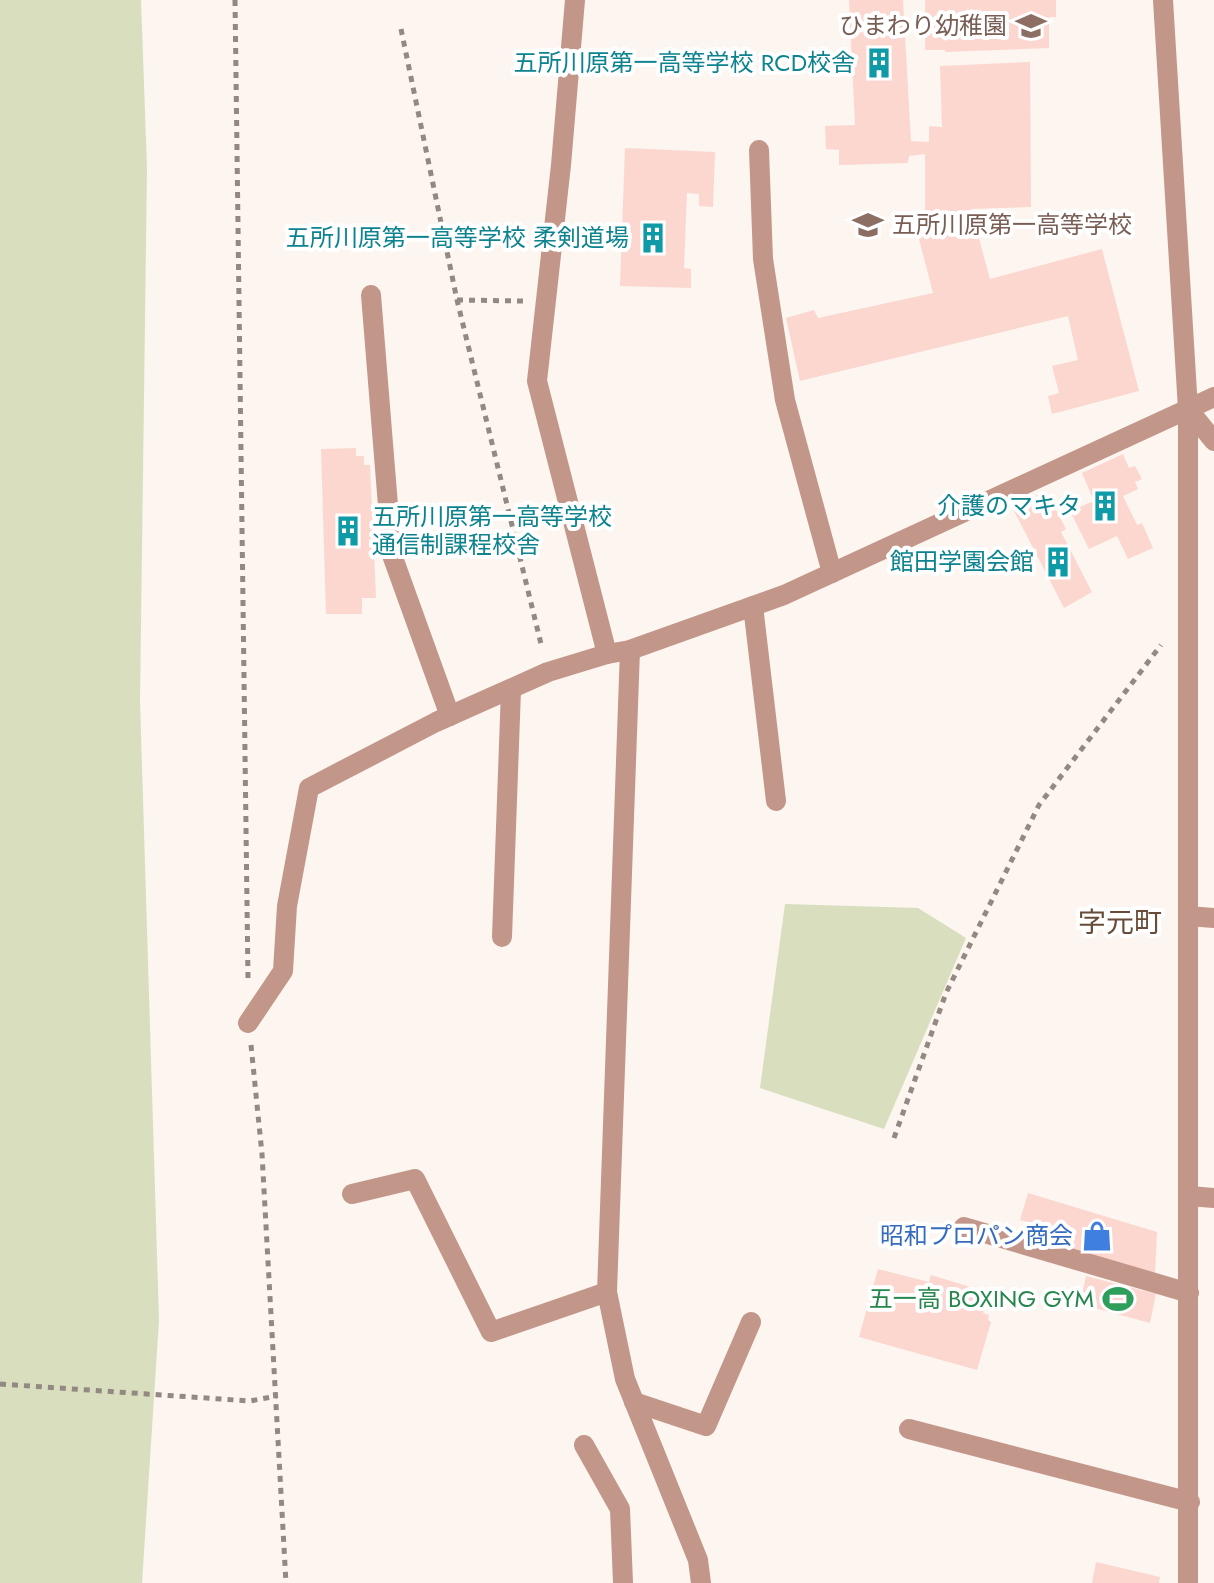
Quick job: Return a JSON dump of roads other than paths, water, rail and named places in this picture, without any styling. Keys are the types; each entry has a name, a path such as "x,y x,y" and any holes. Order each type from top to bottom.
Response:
{"street":[{"path":"575,0 561,165 537,381 607,654"},
{"path":"1163,0 1188,409 1188,1583"},
{"path":"759,150 763,259 785,400 832,573"},
{"path":"371,295 392,555 450,716"},
{"path":"248,1023 283,971 287,906 309,788 450,716 548,672 630,650 753,606 832,573 1214,397"},
{"path":"1188,409 1214,441"},
{"path":"753,606 776,801"},
{"path":"630,650 607,1292 625,1379 698,1560 701,1583"},
{"path":"502,937 511,690"},
{"path":"1188,916 1214,918"},
{"path":"352,1194 415,1179 491,1332 607,1292"},
{"path":"1189,1196 1214,1198"},
{"path":"964,1227 1189,1293"},
{"path":"634,1402 706,1426 751,1322"},
{"path":"909,1429 1190,1502"},
{"path":"584,1445 620,1509 623,1583"}],"place":[{"name":"ひまわり幼稚園","path":"1031,26"},
{"name":"五所川原第一高等学校 RCD校舎","path":"879,63"},
{"name":"五所川原第一高等学校","path":"868,225"},
{"name":"五所川原第一高等学校 柔剣道場","path":"653,238"},
{"name":"介護のマキタ","path":"1105,506"},
{"name":"五所川原第一高等学校 通信制課程校舎","path":"348,531"},
{"name":"館田学園会館","path":"1058,562"},
{"name":"昭和プロパン商会","path":"1097,1236"},
{"name":"五一高 BOXING GYM","path":"1118,1299"}],"district":[{"name":"字元町","path":"1120,922"}]}
